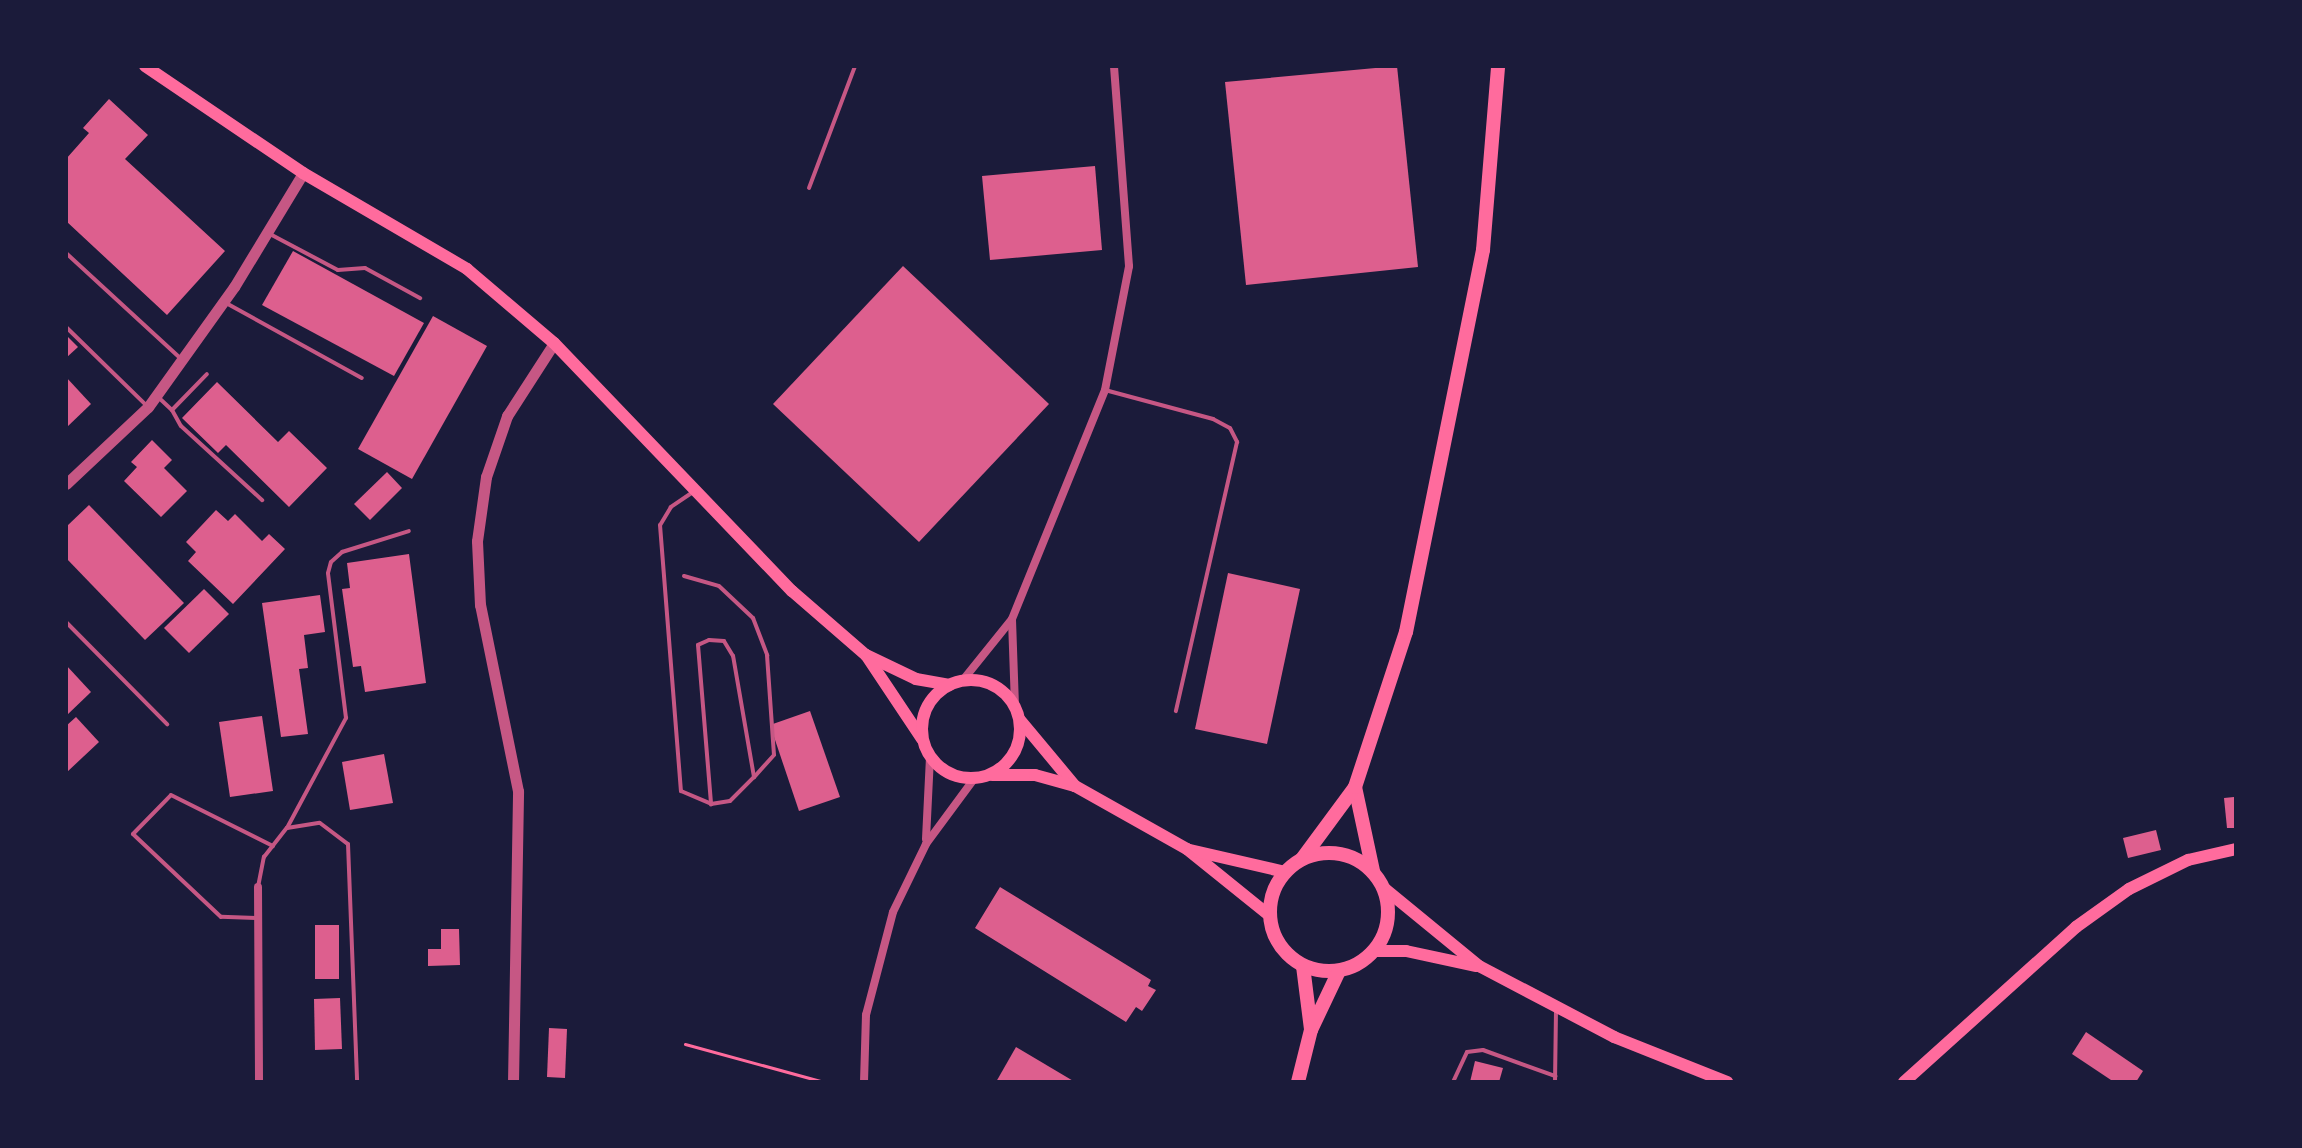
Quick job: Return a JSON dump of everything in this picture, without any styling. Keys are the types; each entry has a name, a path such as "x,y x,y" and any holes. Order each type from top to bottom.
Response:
{"main road":[{"path":"145,66 303,173 467,269 554,343 792,591 866,655 916,679 949,685"},
{"path":"1339,971 1303,966 1280,945 1270,916 1274,889 1285,872 1302,859 1355,787 1406,632 1480,265 1498,66"},
{"path":"866,655 941,769 974,779 991,775 1035,775 1075,786 1187,849 1270,916"},
{"path":"923,740 927,706 949,685 963,680 992,684 1015,705 1020,720 1075,786"},
{"path":"991,775 1016,752 1020,720"},
{"path":"1355,787 1373,871 1385,889 1479,966 1556,1009 1727,1082"},
{"path":"1187,849 1285,872"},
{"path":"1904,1082 2076,927 2129,889 2188,860 2236,849"},
{"path":"1302,859 1337,853 1373,871"},
{"path":"1375,951 1389,913 1385,889"},
{"path":"1298,1082 1311,1030 1339,971 1375,951 1406,951 1479,966"},
{"path":"1303,966 1311,1030"}],"street":[{"path":"963,680 1012,619 1105,390 1129,266 1114,66"},
{"path":"66,484 157,396 224,302 303,173"},
{"path":"513,1082 518,791 480,605 477,541 486,477 507,416 554,343"},
{"path":"1012,619 1015,705"},
{"path":"926,844 930,756"},
{"path":"864,1082 866,1015 882,943 926,844 974,779"},
{"path":"258,887 259,1082"}],"lane":[{"path":"809,188 855,66"},
{"path":"266,231 338,270 365,268 420,298"},
{"path":"66,253 182,360"},
{"path":"224,302 362,378"},
{"path":"66,327 148,407"},
{"path":"172,410 207,374"},
{"path":"1105,390 1213,419 1230,428 1237,442 1176,711"},
{"path":"157,396 172,410 181,426 262,500"},
{"path":"684,576 719,586 753,618 767,655 774,755 730,801 711,804 681,791 660,525 671,507 695,490"},
{"path":"258,887 264,857 287,828 346,718 328,573 331,562 342,552 409,531"},
{"path":"66,622 167,724"},
{"path":"711,804 698,645 709,640 724,641 733,656 754,777"},
{"path":"259,918 221,917 133,834 171,795 273,846"},
{"path":"287,828 320,823 348,844 357,1082"},
{"path":"1453,1082 1467,1052 1483,1050 1555,1080 1556,1009"}],"path":[{"path":"685,1044 824,1082"}],"building":[{"path":"1397,66 1418,267 1246,285 1225,82"},
{"path":"109,99 148,135 125,159 225,251 167,315 66,221 66,159 89,133 83,128"},
{"path":"1095,166 1102,250 990,260 982,176"},
{"path":"293,251 424,323 394,376 262,305"},
{"path":"903,266 1049,404 919,542 773,404"},
{"path":"433,316 487,346 412,479 358,449"},
{"path":"66,335 78,347 66,358"},
{"path":"66,377 91,404 66,428"},
{"path":"217,382 278,442 289,431 327,468 289,507 226,445 218,453 182,418"},
{"path":"152,440 172,460 164,468 187,491 161,517 124,481 137,467 131,462"},
{"path":"387,472 402,488 370,520 354,504"},
{"path":"89,505 184,603 145,640 66,558 66,527"},
{"path":"216,510 228,521 235,514 262,541 269,534 285,549 233,604 188,561 196,552 186,542"},
{"path":"409,554 426,683 365,692 361,666 353,667 342,589 350,588 347,563"},
{"path":"1228,573 1300,589 1267,744 1195,729"},
{"path":"204,589 229,614 189,653 164,628"},
{"path":"320,595 325,632 304,635 308,668 299,669 308,734 281,737 262,603"},
{"path":"66,665 91,692 66,716"},
{"path":"810,711 840,797 799,811 770,725"},
{"path":"262,716 273,791 230,797 219,722"},
{"path":"76,717 99,742 66,773 66,726"},
{"path":"384,754 393,803 350,810 342,762"},
{"path":"2234,797 2236,828 2227,828 2224,798"},
{"path":"2156,830 2161,850 2128,858 2123,838"},
{"path":"1000,887 1151,980 1148,986 1156,990 1142,1011 1136,1007 1126,1022 975,928"},
{"path":"315,925 339,925 339,979 315,979"},
{"path":"441,929 459,929 460,965 428,966 428,949 441,949"},
{"path":"340,998 342,1049 315,1050 314,999"},
{"path":"549,1028 567,1029 565,1078 547,1077"},
{"path":"2086,1032 2143,1071 2136,1082 2114,1082 2072,1054"},
{"path":"1016,1047 1075,1082 996,1082"},
{"path":"1475,1061 1503,1068 1499,1082 1470,1082"}]}
